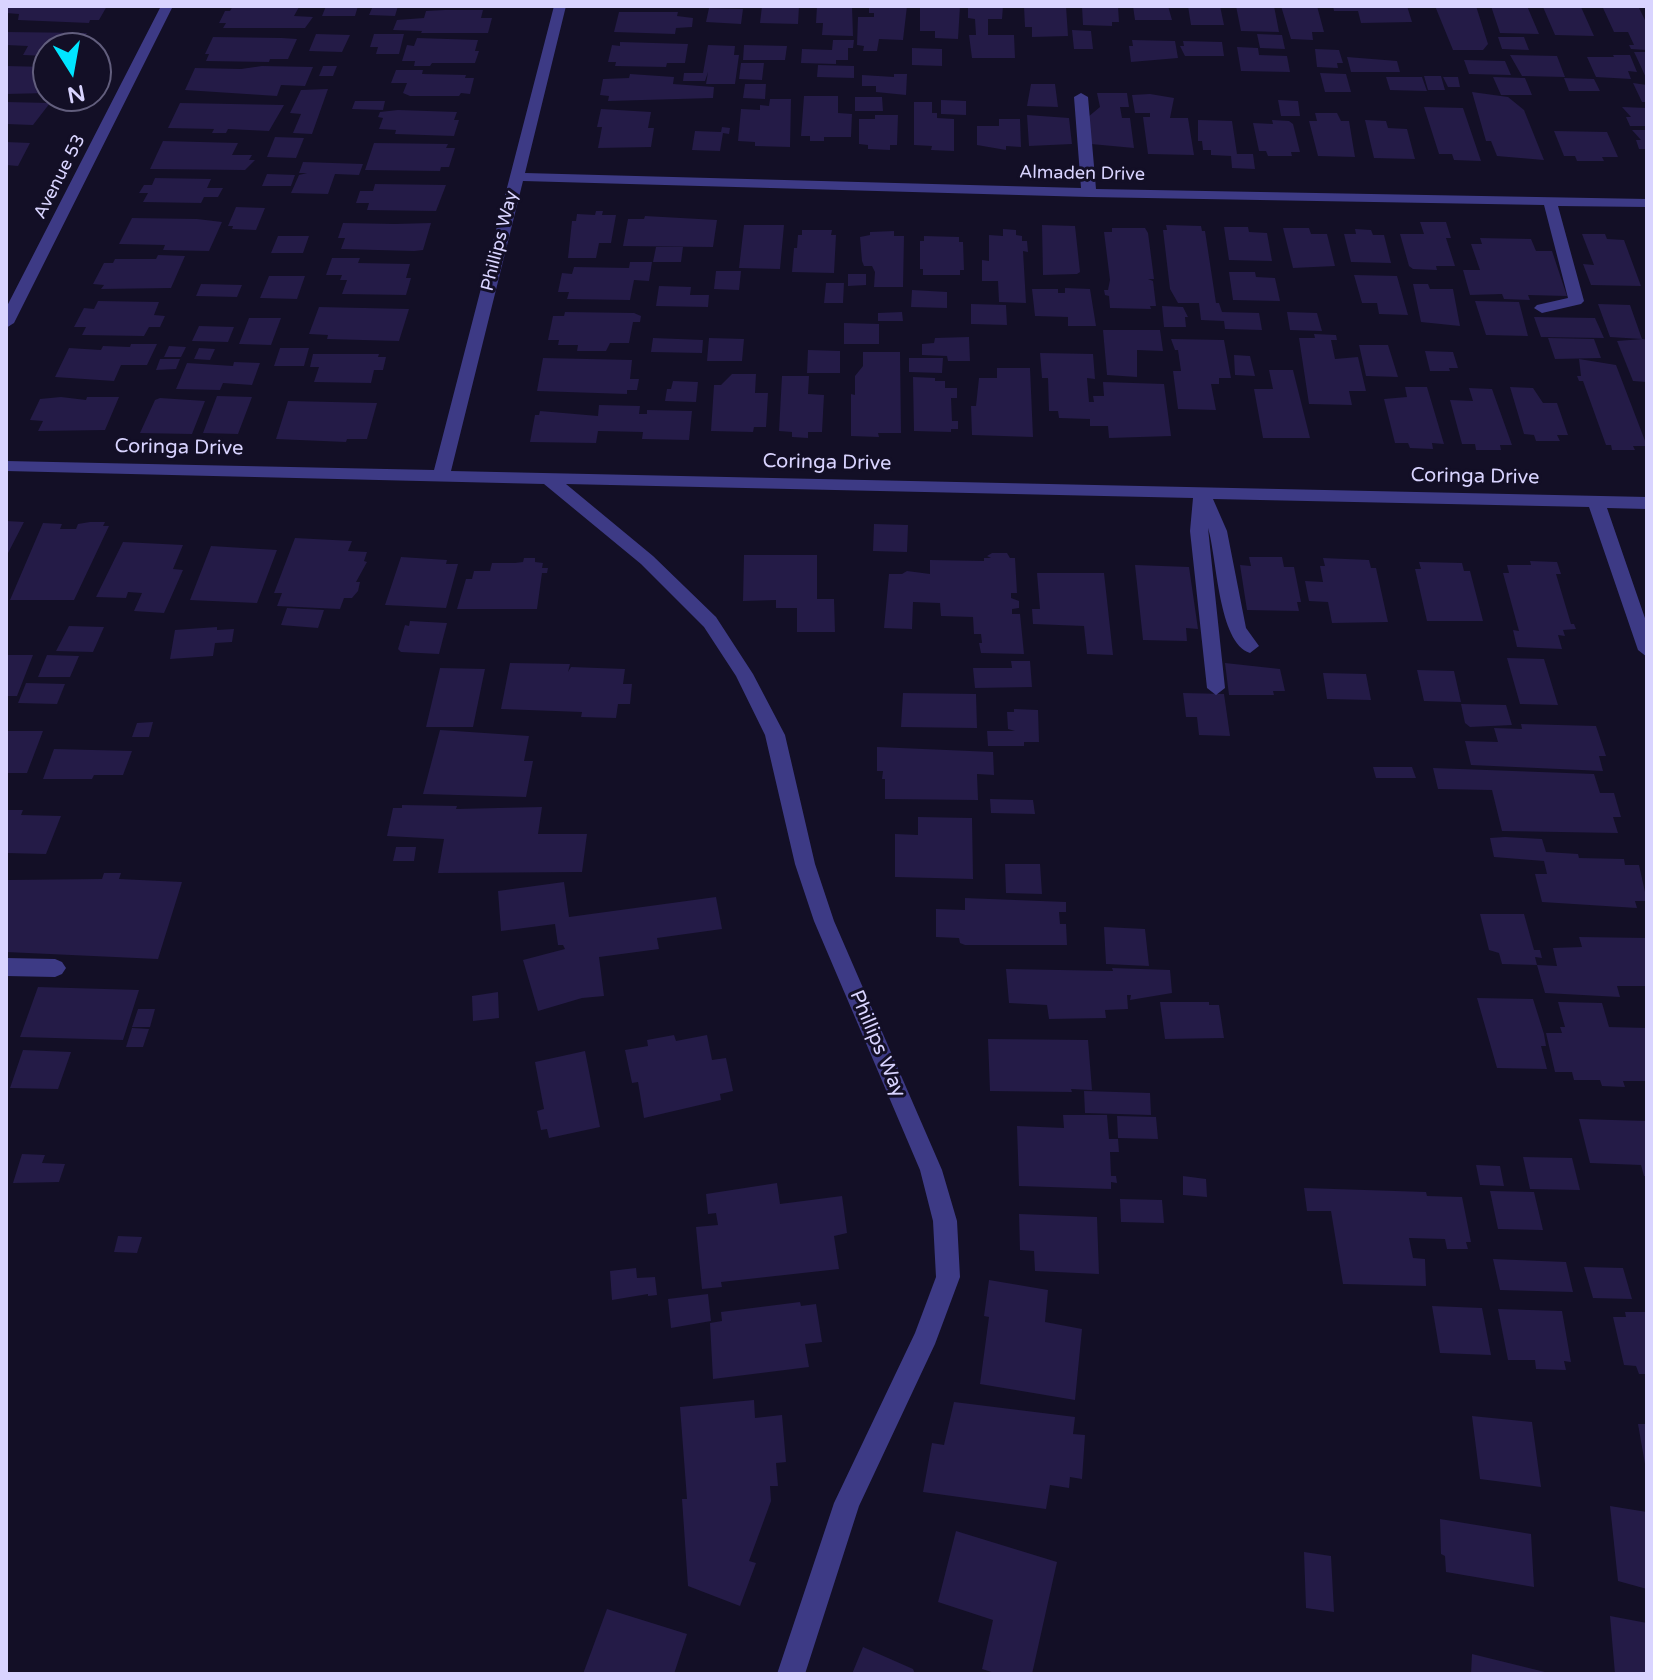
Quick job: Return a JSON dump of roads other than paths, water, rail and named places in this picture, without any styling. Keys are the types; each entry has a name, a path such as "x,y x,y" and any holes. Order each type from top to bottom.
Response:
{"street":[{"name":"Avenue 53","path":"6,323 167,6"},
{"name":"Phillips Way","path":"441,477 560,6"},
{"path":"1081,97 1089,193"},
{"name":"Almaden Drive","path":"516,177 1089,193 1647,203"},
{"path":"1542,308 1576,301 1550,201"},
{"name":"Coringa Drive","path":"6,466 1647,503"},
{"name":"Phillips Way","path":"549,479 647,560 710,622 744,674 775,735 805,864 824,921 931,1170 945,1221 948,1277 926,1336 847,1503 791,1674"},
{"path":"1202,493 1218,531 1237,630 1250,646"},
{"path":"1202,493 1199,531 1216,688"},
{"path":"1596,502 1647,650"},
{"path":"6,967 55,968"}]}
